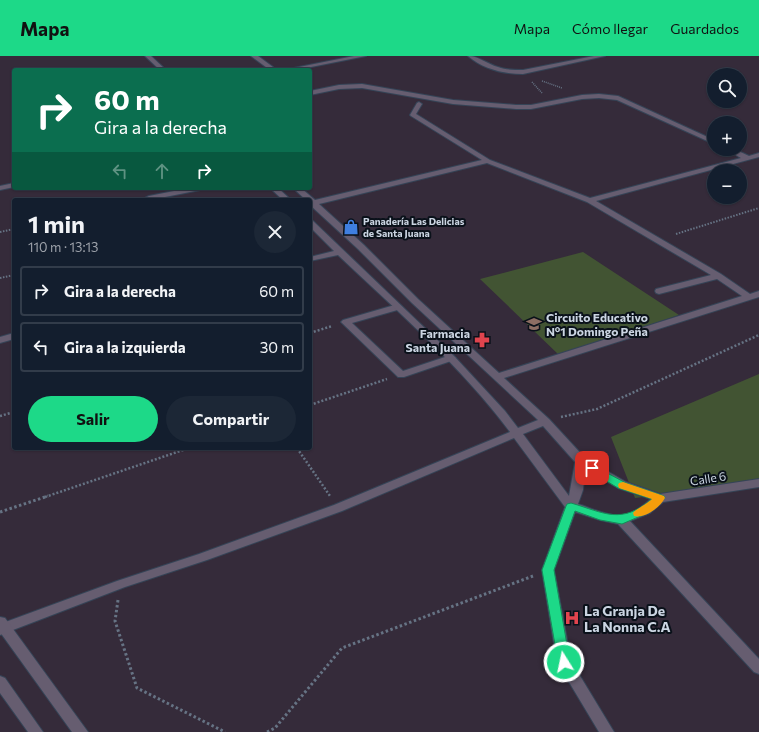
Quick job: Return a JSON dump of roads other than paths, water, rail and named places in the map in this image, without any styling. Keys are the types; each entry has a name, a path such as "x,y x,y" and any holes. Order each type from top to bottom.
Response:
{"street":[{"path":"148,56 161,68"},
{"path":"254,56 271,68"},
{"path":"297,68 363,56"},
{"path":"471,56 498,71 523,72 602,56"},
{"path":"312,93 339,87 362,86 453,102 516,107 531,107 552,104 589,96 618,98 707,139"},
{"path":"418,104 413,115 488,161 590,200 718,276 749,297"},
{"path":"744,156 748,158"},
{"path":"590,200 759,156"},
{"path":"313,203 488,161"},
{"path":"0,188 12,185"},
{"path":"150,198 190,190"},
{"path":"276,190 285,198"},
{"path":"299,190 308,198"},
{"path":"313,203 361,247 415,301 545,421 581,461 622,485 660,498"},
{"path":"312,225 451,358 502,413 571,506 600,516 622,520 646,510 660,498"},
{"path":"312,259 339,252"},
{"path":"659,291 718,276"},
{"path":"498,377 759,294"},
{"path":"398,307 346,322 401,375 451,358"},
{"path":"0,340 12,337"},
{"path":"81,732 2,626 203,557 338,508 545,421"},
{"path":"581,461 577,490 548,570 564,662 607,732"},
{"name":"Calle 6","path":"660,498 759,483"},
{"path":"622,520 759,668"},
{"path":"0,682 36,732"}],"place":[{"name":"Panadería Las Delicias de Santa Juana","path":"351,227"},
{"name":"Circuito Educativo Nº1 Domingo Peña","path":"534,324"},
{"name":"Farmacia Santa Juana","path":"482,340"},
{"name":"La Granja De La Nonna C.A","path":"572,618"}]}
